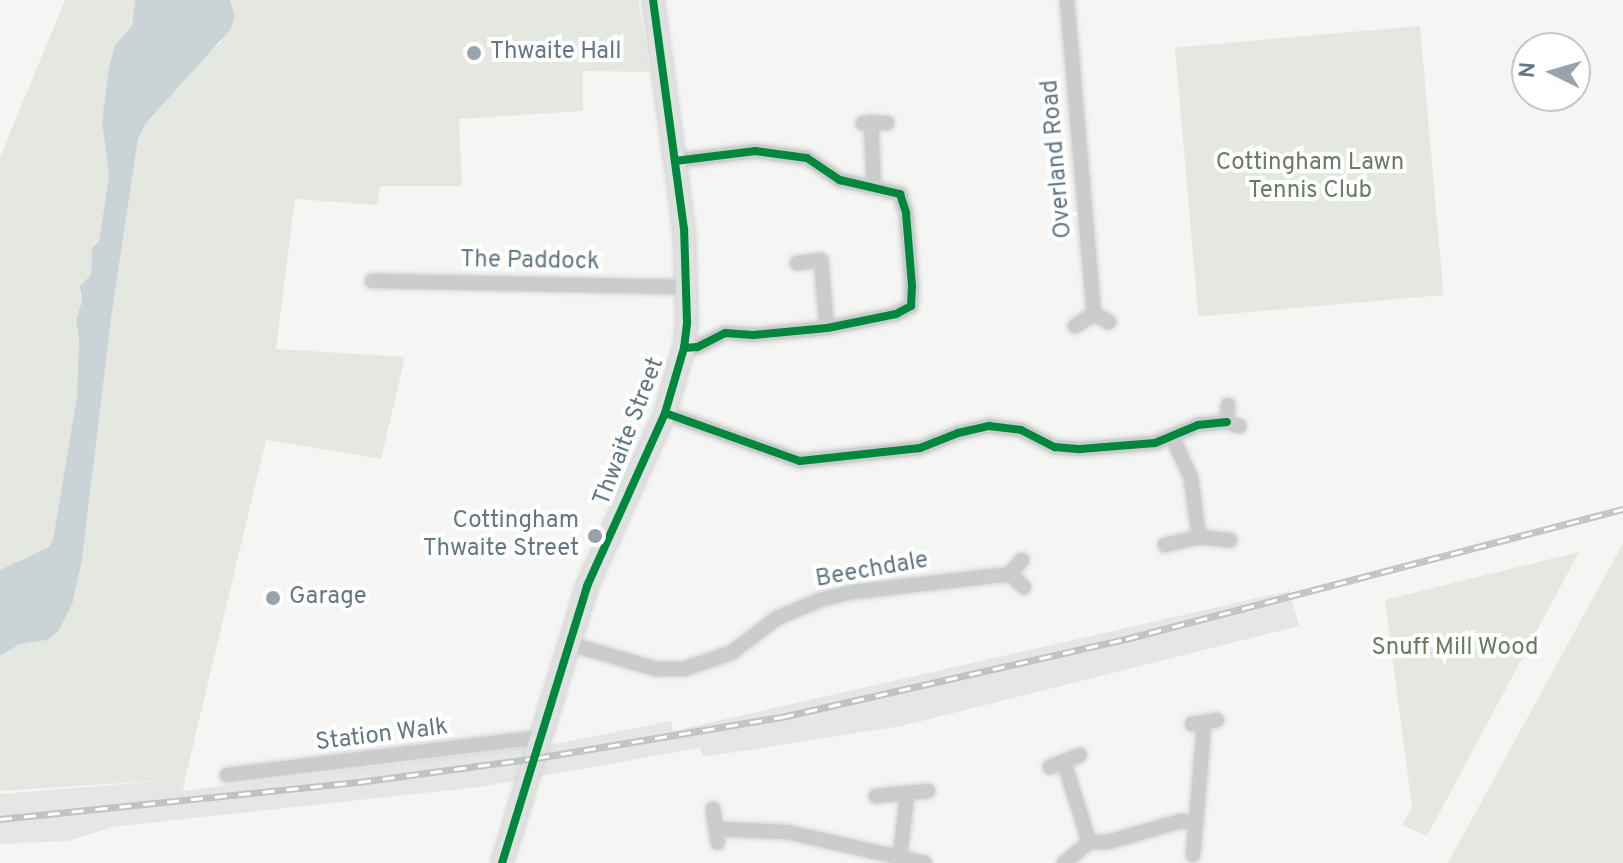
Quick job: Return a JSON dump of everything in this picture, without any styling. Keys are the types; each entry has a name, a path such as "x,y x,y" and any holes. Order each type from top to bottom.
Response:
{"main road":[{"name":"Thwaite Street","path":"502,863 587,586 665,413 684,348 687,287 675,161 653,0"}],"street":[{"name":"Overland Road","path":"1067,0 1094,314"},
{"path":"874,187 867,123 887,123"},
{"path":"675,161 755,151 807,158 840,180 900,194 906,213 911,306 896,314 827,328 753,335 725,333 697,347 684,348"},
{"path":"797,263 821,260 827,328"},
{"name":"The Paddock","path":"372,281 687,287"},
{"path":"1075,326 1094,314 1109,322"},
{"path":"665,413 800,461 920,448 958,433 989,426 1021,430 1055,447 1080,449 1155,443 1198,425 1233,424 1228,405"},
{"path":"1172,436 1191,478 1199,537"},
{"path":"1165,545 1199,537 1230,540"},
{"path":"1022,560 1010,574 1024,587"},
{"name":"Beechdale","path":"570,644 656,669 684,669 731,653 777,618 820,600 864,590 1010,574"},
{"path":"1193,855 1204,722"},
{"name":"Station Walk","path":"227,775 542,737"},
{"path":"1080,755 1057,764 1089,842"},
{"path":"876,796 907,796 928,791"},
{"path":"900,855 907,796"},
{"path":"713,809 718,836 787,832 925,863"},
{"path":"1064,863 1089,842 1108,842 1181,821 1196,823"}],"shaded area":[{"path":"135,0 230,0 235,16 230,30 145,124 138,139 111,319 82,560 72,605 57,633 47,640 20,644 0,656 0,570 49,547 53,540 77,396 79,340 76,320 82,301 80,286 91,275 92,248 99,241 109,176 102,121 109,68 115,45 132,26"},
{"path":"1289,591 1299,626 902,726 703,757 700,748 479,787 113,827 68,841 0,844 0,794 185,779 183,791 560,743 671,721 673,731"}],"green space":[{"path":"65,0 135,0 132,26 115,45 102,121 109,176 99,241 92,248 91,275 80,292 82,301 76,320 79,340 77,396 53,541 49,547 0,570 0,157"},
{"path":"230,0 638,0 650,72 583,71 583,111 459,119 462,186 380,186 377,205 295,199 276,349 405,357 381,459 266,440 185,779 0,791 0,656 20,644 47,640 57,633 72,605 82,560 111,319 138,139 145,124 196,64 221,42"},
{"name":"Cottingham Lawn Tennis Club","path":"1420,26 1444,295 1198,316 1175,47"},
{"path":"1623,543 1623,863 1448,863"},
{"name":"Snuff Mill Wood","path":"1579,552 1427,836 1402,825 1412,808 1385,600"}],"railway":[{"path":"0,819 359,782 537,758 782,717 1126,639 1623,509"}],"cycle path":[{"path":"502,863 587,586 665,413 684,348 687,322 684,229 653,0"},
{"path":"675,161 755,151 807,158 840,180 900,194 906,213 912,286 911,306 896,314 827,328 753,335 725,333 697,347 684,348"},
{"path":"665,413 800,461 920,448 958,433 989,426 1021,430 1055,447 1080,449 1155,443 1198,425 1227,422"}],"place":[{"name":"Thwaite Hall","path":"474,53"},
{"name":"Cottingham Thwaite Street","path":"595,536"},
{"name":"Garage","path":"273,598"}]}
